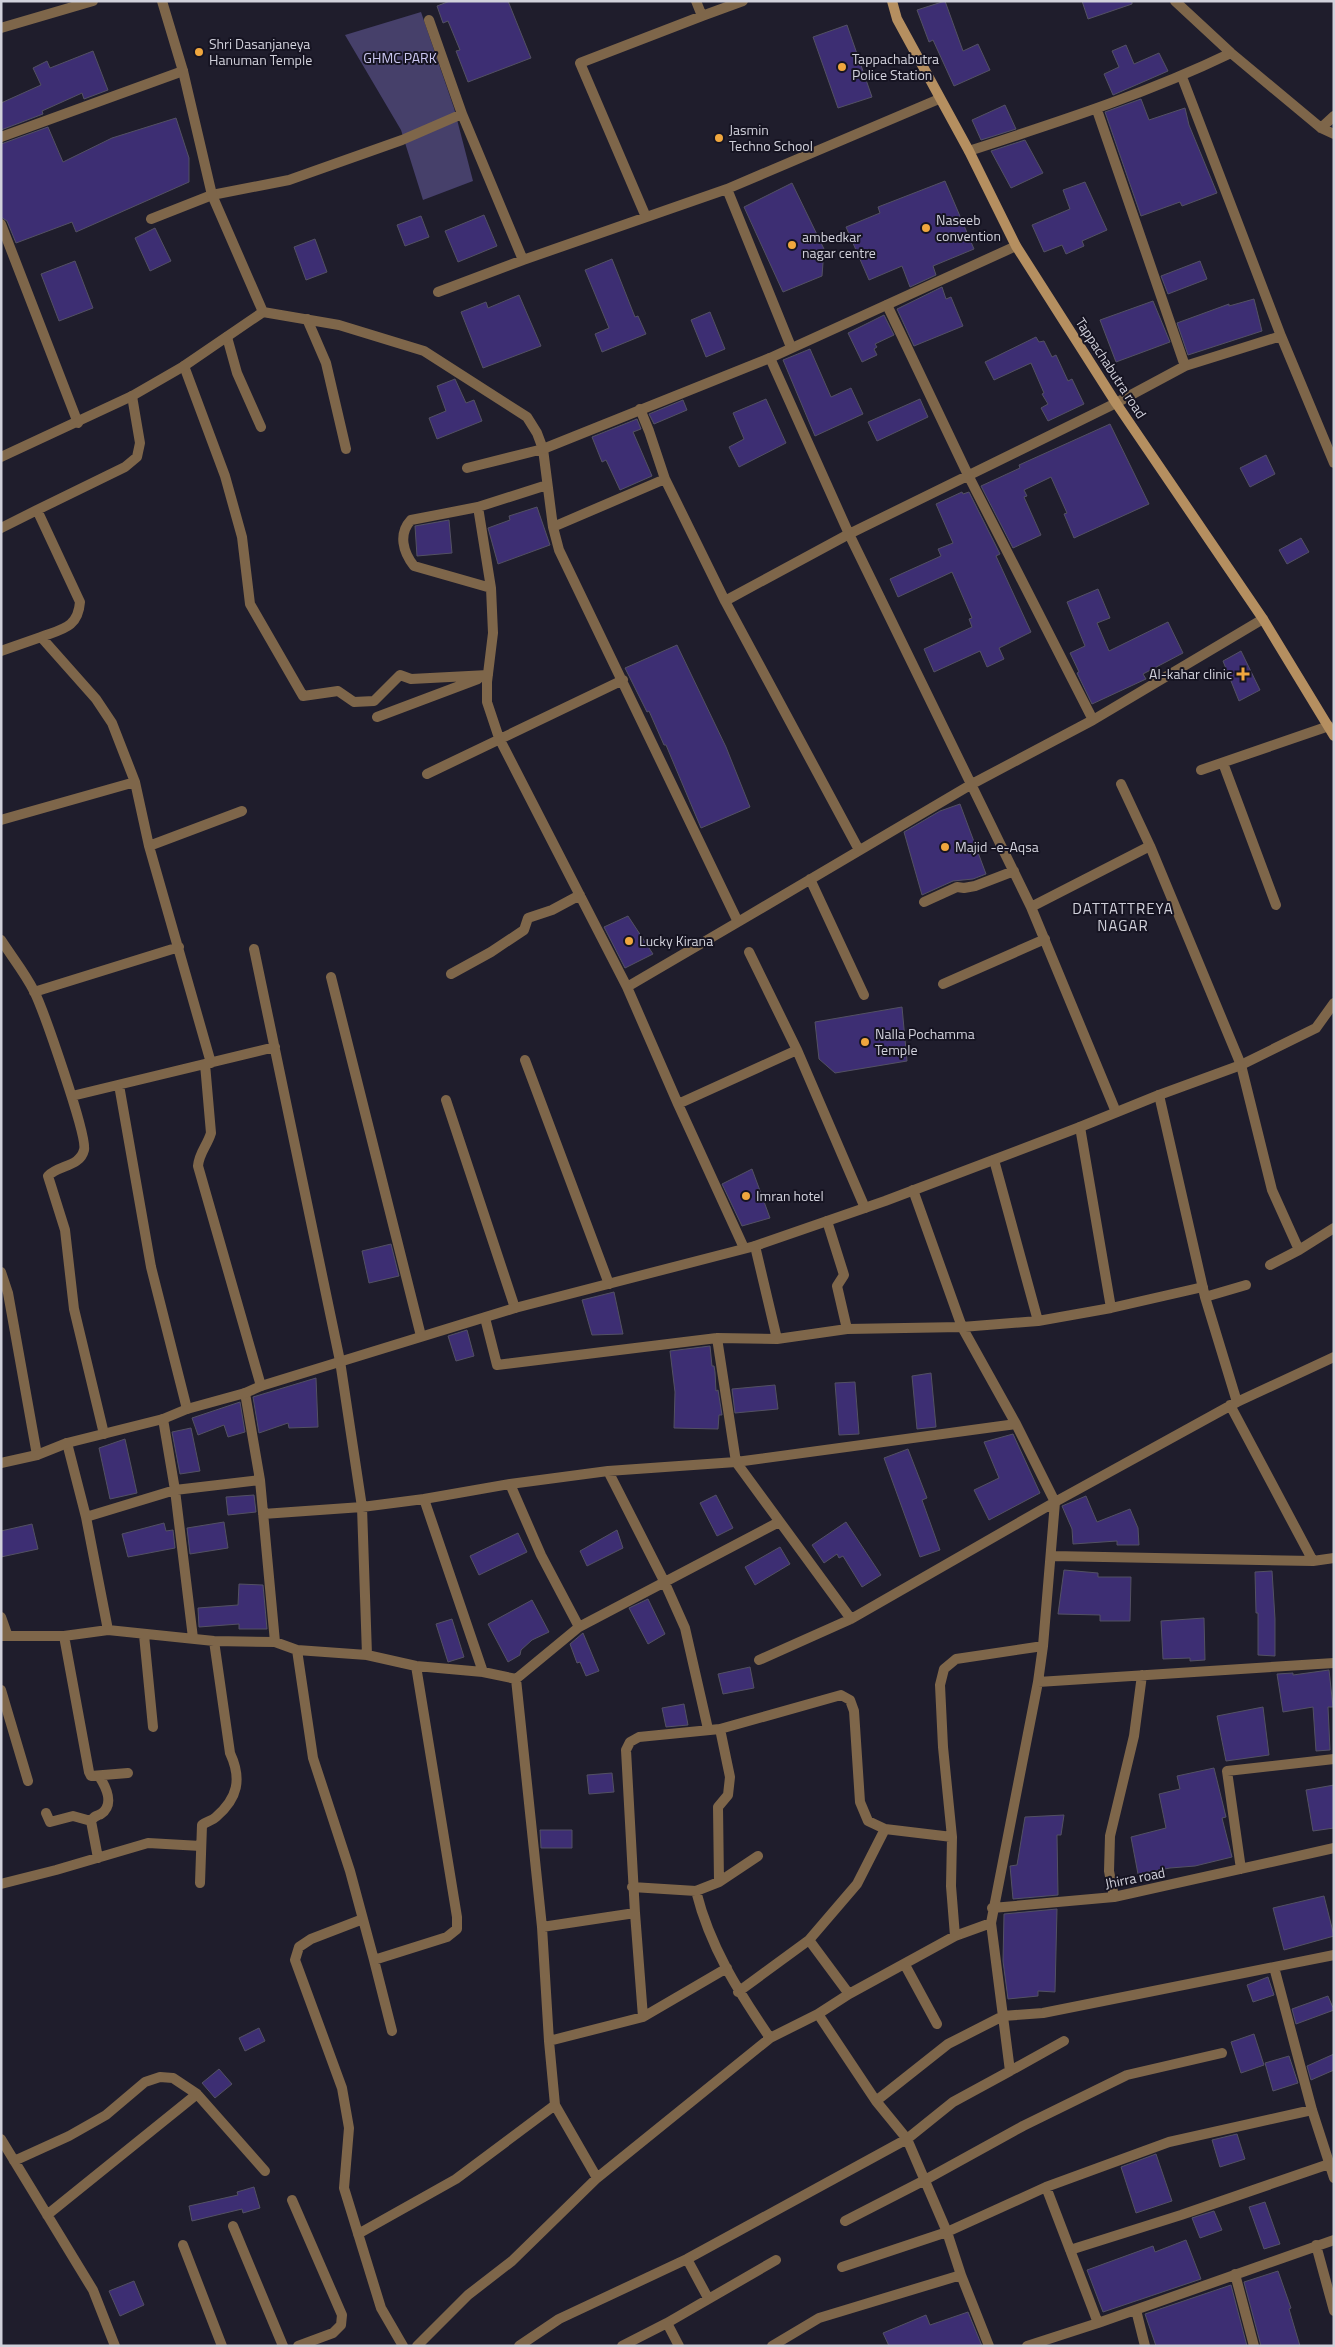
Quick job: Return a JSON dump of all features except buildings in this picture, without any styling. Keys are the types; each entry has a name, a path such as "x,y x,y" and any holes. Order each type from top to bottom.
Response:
{"main road":[{"name":"Tappachabutra road","path":"892,1 896,19 969,151 1016,246 1116,403 1263,619 1334,736"}],"street":[{"path":"1,28 93,1"},
{"path":"162,1 183,71 212,195 263,312"},
{"path":"696,1 702,16"},
{"path":"646,216 580,63 743,1"},
{"path":"1175,1 1231,53 1321,128 1334,134"},
{"path":"429,20 462,114 523,260"},
{"path":"969,151 1096,110 1182,77 1231,53"},
{"path":"1,137 183,71"},
{"path":"1182,77 1281,336 1334,462"},
{"path":"438,292 646,216 726,189 939,99"},
{"path":"1096,110 1185,366"},
{"path":"151,219 212,195 289,180 402,140 462,114"},
{"path":"1321,128 1334,116"},
{"path":"726,189 790,347"},
{"path":"1,224 78,422"},
{"path":"467,468 543,449 770,358 790,347 1016,246"},
{"path":"887,305 968,476 1093,720"},
{"path":"1,457 132,396 184,366 263,312 339,325 424,350 527,418 537,433 543,449 553,527 559,550 738,922"},
{"path":"307,319 326,363 346,449"},
{"path":"725,601 849,534 1116,403 1185,366 1281,336"},
{"path":"226,337 237,373 261,427"},
{"path":"770,358 849,534 1031,907 1116,1112"},
{"path":"184,366 225,476 242,537 250,604 303,696 338,691 354,702 374,701 400,675 411,679 488,676"},
{"path":"1,528 125,467 136,457 140,443 132,396"},
{"path":"640,409 665,479 725,601 859,850"},
{"path":"553,527 665,479"},
{"path":"491,588 414,566 408,558 403,544 404,527 410,520 478,507 547,485"},
{"path":"478,507 491,588 494,633 488,676 488,702 499,738 627,987 744,1248"},
{"path":"1,651 69,627 79,614 80,602 37,510"},
{"path":"627,987 972,784 1093,720 1263,619"},
{"path":"42,637 96,699 112,724 135,782 149,846 179,947 208,1064 211,1134 199,1155 198,1166 261,1386"},
{"path":"377,716 488,676"},
{"path":"427,774 623,680"},
{"path":"1201,770 1329,726"},
{"path":"1223,762 1276,905"},
{"path":"1,820 135,782"},
{"path":"1121,784 1150,846 1241,1065 1272,1190 1299,1250"},
{"path":"149,846 242,811"},
{"path":"1031,907 1150,846"},
{"path":"924,902 957,887 975,886 1014,871"},
{"path":"810,879 864,994"},
{"path":"451,974 491,952 524,930 528,918 552,910 580,895"},
{"path":"943,984 1045,939"},
{"path":"1,940 34,992 72,1096 85,1149 81,1157 48,1176 65,1230 74,1308 104,1434"},
{"path":"34,992 179,947"},
{"path":"254,949 340,1361 362,1507 367,1655"},
{"path":"748,952 797,1050 865,1208"},
{"path":"331,977 421,1336"},
{"path":"1,1463 37,1455 67,1443 163,1419 187,1409 245,1394 261,1386 515,1308 755,1246 828,1221 1080,1128 1159,1095 1241,1065 1316,1028 1334,1003"},
{"path":"72,1096 275,1047"},
{"path":"678,1104 797,1050"},
{"path":"524,1060 609,1284"},
{"path":"119,1085 151,1267 187,1409"},
{"path":"1159,1095 1204,1292 1233,1403 1313,1561"},
{"path":"446,1100 515,1308"},
{"path":"1080,1128 1111,1308"},
{"path":"994,1160 1038,1321"},
{"path":"913,1190 962,1327 1016,1424 1055,1502 1052,1556 1038,1682 992,1908 991,1923 1010,2071"},
{"path":"828,1221 844,1275 837,1286 847,1329"},
{"path":"1270,1265 1299,1250 1334,1228"},
{"path":"755,1246 777,1339"},
{"path":"1,1272 8,1292 37,1455"},
{"path":"485,1318 497,1365 717,1338 777,1339 847,1329 962,1327 1038,1321 1246,1285"},
{"path":"717,1338 736,1462 851,1619"},
{"path":"759,1660 851,1619 1233,1403 1334,1357"},
{"path":"245,1394 260,1480 275,1642"},
{"path":"163,1419 175,1490 193,1638"},
{"path":"263,1514 362,1507 608,1471 736,1462 1016,1424"},
{"path":"67,1443 86,1517 108,1630"},
{"path":"608,1471 664,1581 685,1628 708,1729"},
{"path":"86,1517 175,1490 260,1480"},
{"path":"510,1484 542,1555 579,1627"},
{"path":"424,1499 483,1672"},
{"path":"516,1679 579,1627 779,1522"},
{"path":"1052,1556 1313,1561 1334,1558"},
{"path":"1,1617 4,1635 64,1636 108,1630 214,1641 275,1642 297,1650 367,1655 416,1666 483,1672 516,1679"},
{"path":"144,1635 153,1727"},
{"path":"64,1636 89,1772 91,1776 128,1773"},
{"path":"200,1883 202,1825 215,1819 232,1802 237,1779 235,1764 230,1753 214,1641"},
{"path":"955,1936 951,1886 952,1837 940,1684 944,1669 956,1659 1043,1646"},
{"path":"297,1650 313,1758 363,1919 392,2031"},
{"path":"1038,1682 1334,1663"},
{"path":"374,1960 448,1936 457,1929 457,1917 416,1666"},
{"path":"1114,1897 1109,1872 1110,1836 1134,1736 1142,1675"},
{"path":"516,1679 542,1927 555,2104 597,2178"},
{"path":"1,1690 28,1781"},
{"path":"643,2017 632,1887 626,1750 630,1742 639,1736 720,1729 841,1695 850,1700 854,1711 860,1802 868,1821 885,1829 952,1837"},
{"path":"719,1882 718,1807 728,1795 730,1777 720,1729"},
{"path":"1241,1869 1227,1771 1334,1759"},
{"path":"91,1821 107,1808 109,1801 104,1784 99,1776"},
{"path":"46,1813 50,1822 74,1816 91,1821"},
{"path":"91,1821 98,1858"},
{"path":"738,1992 809,1940 857,1884 885,1829"},
{"path":"1,1884 148,1843 201,1846"},
{"name":"Jhirra road","path":"992,1908 1114,1897 1334,1848"},
{"path":"632,1887 696,1891 719,1882 758,1856"},
{"path":"696,1891 704,1922 718,1956 727,1968 738,1992 770,2038"},
{"path":"542,1927 635,1914"},
{"path":"363,1919 311,1939 299,1947 294,1960 342,2088 349,2128 344,2188 381,2308 403,2346"},
{"path":"417,2346 468,2295 512,2261 597,2178 770,2038 818,2014 849,1994 955,1936 991,1923"},
{"path":"809,1940 849,1994"},
{"path":"876,2101 948,2044 1003,2016 1043,2013 1334,1955"},
{"path":"904,1965 937,2024"},
{"path":"1274,1967 1312,2110 1334,2178"},
{"path":"549,2040 643,2017 727,1968"},
{"path":"818,2014 876,2101 907,2139 947,2232 961,2275 989,2346"},
{"path":"519,2346 559,2319 687,2259 907,2139 953,2102 1064,2041"},
{"path":"845,2221 1023,2126 1127,2075 1222,2053"},
{"path":"9,2157 69,2136 106,2115 145,2082 160,2077 173,2078 197,2094 265,2171"},
{"path":"47,2214 197,2094"},
{"path":"358,2234 456,2179 555,2104"},
{"path":"842,2267 947,2232 1046,2187 1169,2142 1312,2110"},
{"path":"1,2139 9,2157 47,2214 93,2290 115,2346"},
{"path":"1070,2250 1181,2215 1330,2164"},
{"path":"1046,2187 1098,2323"},
{"path":"292,2200 342,2315 341,2325 333,2333 298,2346"},
{"path":"233,2226 283,2346"},
{"path":"1027,2346 1136,2310 1334,2240"},
{"path":"183,2245 222,2346"},
{"path":"1316,2246 1334,2311"},
{"path":"687,2259 708,2298"},
{"path":"622,2346 776,2260"},
{"path":"1235,2274 1254,2346"},
{"path":"772,2346 819,2318 961,2275"},
{"path":"1136,2310 1145,2346"},
{"path":"667,2322 679,2346"}],"green space":[{"name":"GHMC PARK","path":"421,12 454,108 473,181 423,200 401,130 345,35"}],"place":[{"name":"Shri Dasanjaneya Hanuman Temple","path":"199,52"},
{"name":"Tappachabutra Police Station","path":"842,67"},
{"name":"Jasmin Techno School","path":"719,138"},
{"name":"Naseeb convention","path":"926,228"},
{"name":"ambedkar nagar centre","path":"792,245"},
{"name":"Al-kahar clinic","path":"1243,674"},
{"name":"Majid -e-Aqsa","path":"945,847"},
{"name":"Lucky Kirana","path":"629,941"},
{"name":"Nalla Pochamma Temple","path":"865,1042"},
{"name":"Imran hotel","path":"746,1196"}],"district":[{"name":"DATTATTREYA NAGAR","path":"1123,918"}]}
